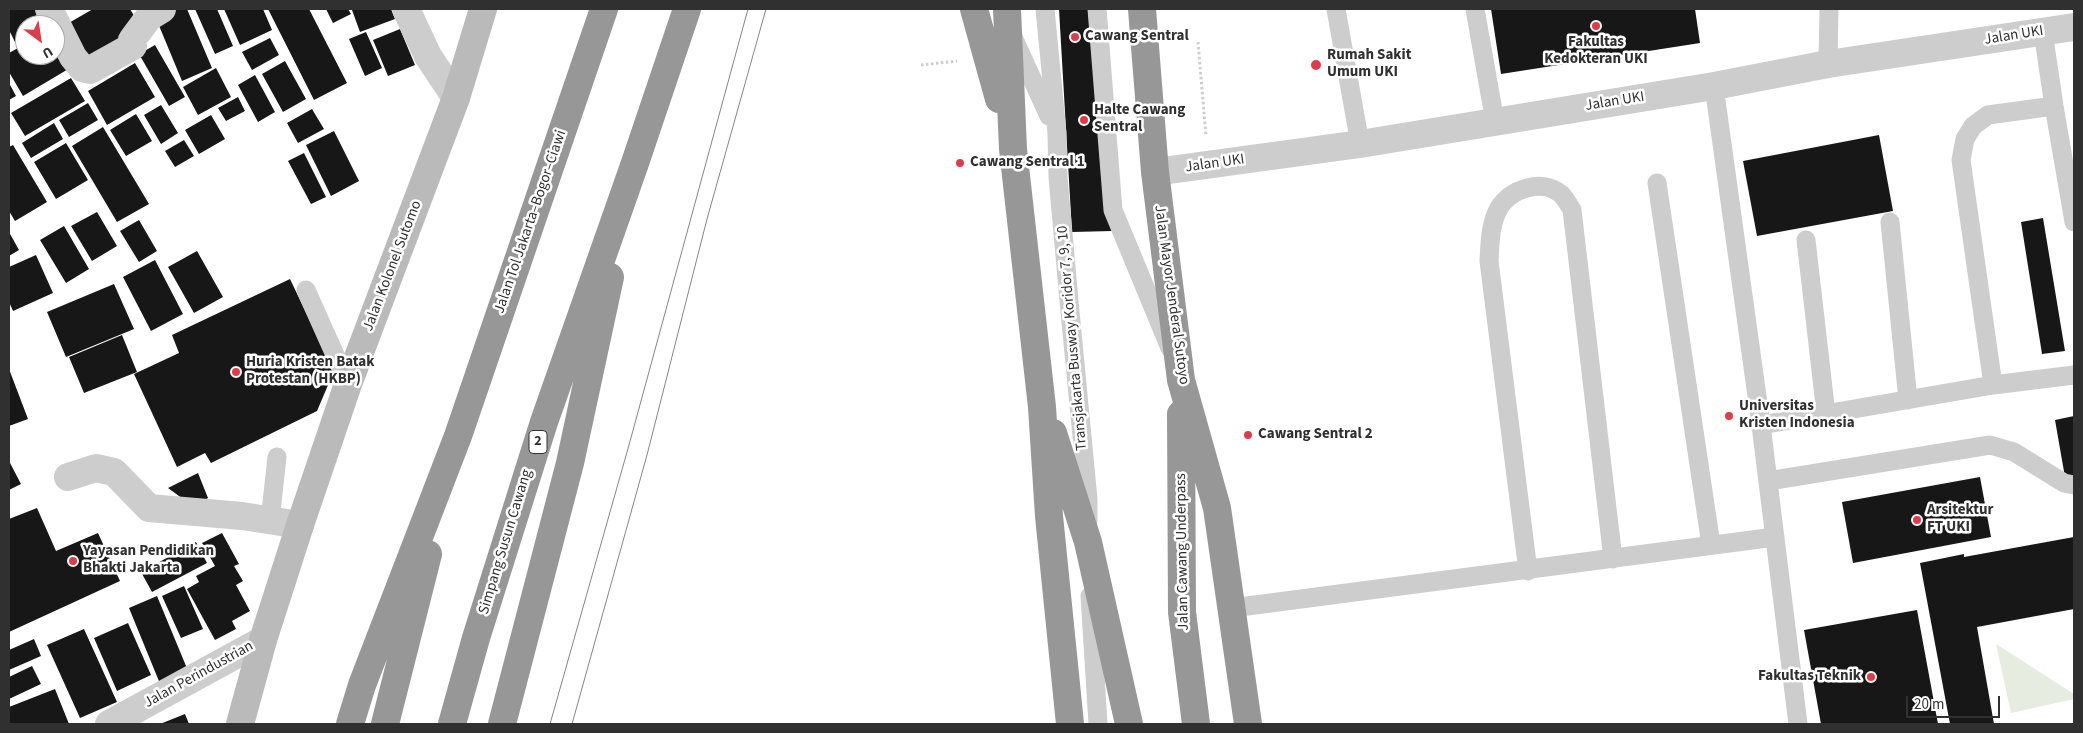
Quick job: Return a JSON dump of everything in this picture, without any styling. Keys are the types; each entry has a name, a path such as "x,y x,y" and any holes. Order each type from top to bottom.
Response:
{"highway":[{"name":"Jalan Tol Jakarta–Bogor–Ciawi","path":"458,436 604,9"},
{"name":"2","path":"635,163 686,9"},
{"path":"974,9 1013,149"},
{"name":"Jalan Mayor Jenderal Sutoyo","path":"1142,9 1154,172 1181,380 1217,508 1248,724"},
{"path":"1003,14 1013,149 1042,407 1049,516 1070,724"},
{"path":"502,724 570,463 635,163"},
{"name":"Simpang Susun Cawang","path":"452,724 476,638 544,422 635,163"},
{"name":"Jalan Cawang Underpass","path":"1181,380 1182,612 1196,724"},
{"path":"1042,407 1056,440 1088,542 1129,724"},
{"path":"350,724 362,685 458,436"},
{"path":"385,724 458,436"}],"street":[{"path":"49,9 73,57 82,68 90,70 133,46 132,40 150,17 162,9"},
{"path":"406,9 428,56 456,98"},
{"name":"Jalan Kolonel Sutomo","path":"240,724 263,640 300,525 348,384 456,98 483,9"},
{"name":"Jalan UKI","path":"1154,172 1360,144 1714,86 1828,64 2074,27"},
{"path":"68,477 96,468 114,472 149,508 216,514 300,525"},
{"name":"Jalan Perindustrian","path":"108,724 263,640"}],"lane":[{"name":"Transjakarta Busway Koridor 7, 9, 10","path":"1045,9 1057,133 1058,177 1088,499 1088,542 1098,724"},
{"path":"1097,9 1113,210 1181,380"},
{"path":"1336,9 1360,144"},
{"path":"1475,9 1495,122"},
{"path":"1828,64 1829,9"},
{"path":"1003,14 1057,133"},
{"path":"2043,32 2074,222"},
{"path":"1714,86 1761,425 1798,724"},
{"path":"1993,385 1961,160 1965,139 1973,126 1988,115 2054,106"},
{"path":"1657,183 1711,545"},
{"path":"1528,571 1489,262 1491,230 1499,209 1506,199 1516,192 1539,185 1560,193 1572,210 1613,559"},
{"path":"1890,222 1908,400"},
{"path":"1806,240 1826,414"},
{"path":"306,290 348,384"},
{"path":"1761,425 1993,385 2074,375"},
{"path":"1768,481 1990,445 2014,452 2064,483 2074,485"},
{"path":"270,521 278,457"},
{"path":"1232,608 1528,571 1775,537"}],"path":[{"path":"1198,42 1209,164"}],"shaded area":[{"path":"1996,644 2074,694 2074,699 2011,713"}],"building":[{"path":"9,9 35,9 39,15 15,15 15,42 9,30"},
{"path":"93,9 130,9 141,27 80,62 65,36 65,25"},
{"path":"172,9 187,9 212,68 182,81 155,16"},
{"path":"195,9 217,9 233,46 215,54"},
{"path":"224,9 263,9 272,30 240,45"},
{"path":"268,9 309,9 347,83 314,100"},
{"path":"326,9 348,9 351,14 333,23"},
{"path":"391,9 395,19 360,32 352,10"},
{"name":"Halte Cawang Sentral","path":"1059,9 1093,9 1112,231 1072,232"},
{"name":"Fakultas Kedokteran UKI","path":"1491,9 1695,9 1700,43 1501,74"},
{"path":"400,29 415,65 388,76 373,40"},
{"path":"366,32 382,68 365,76 349,39"},
{"path":"270,38 279,55 252,70 242,52"},
{"path":"155,45 185,97 169,106 139,54"},
{"path":"15,50 15,65 65,65 65,60 70,68 23,96 9,72 9,53"},
{"path":"285,61 306,99 283,112 262,74"},
{"path":"135,63 155,97 107,125 88,91"},
{"path":"216,68 231,97 198,115 183,87"},
{"path":"255,75 275,112 258,122 238,85"},
{"path":"71,78 85,101 25,136 11,113"},
{"path":"9,83 16,96 9,100"},
{"path":"238,97 245,111 226,121 218,108"},
{"path":"88,103 98,120 69,137 59,120"},
{"path":"161,105 178,133 161,144 144,115"},
{"path":"312,109 324,129 298,143 287,123"},
{"path":"136,114 152,141 126,156 110,130"},
{"path":"211,115 225,139 199,154 185,130"},
{"path":"54,123 63,139 31,158 22,143"},
{"path":"103,127 149,204 117,222 72,146"},
{"path":"334,131 359,181 331,196 306,145"},
{"path":"1879,135 1893,211 1757,236 1743,161"},
{"path":"184,140 194,156 175,167 165,151"},
{"path":"66,143 88,180 56,199 34,162"},
{"path":"13,145 47,202 15,221 9,211 9,147"},
{"path":"304,153 326,197 311,204 288,161"},
{"path":"97,212 117,246 92,261 71,226"},
{"path":"2043,218 2065,351 2042,354 2021,222"},
{"path":"139,220 157,251 139,262 120,231"},
{"path":"64,226 89,269 66,283 40,240"},
{"path":"9,232 19,250 9,256"},
{"path":"197,251 223,297 194,313 168,267"},
{"path":"36,255 53,293 13,311 9,302 9,267"},
{"path":"155,260 183,314 151,331 123,277"},
{"name":"Huria Kristen Batak Protestan (HKBP)","path":"290,279 334,371 317,411 211,463 205,453 177,467 134,374 179,353 172,335"},
{"path":"114,284 134,329 66,357 47,312"},
{"path":"122,335 137,372 84,393 69,357"},
{"path":"9,369 28,419 9,426"},
{"path":"2074,416 2074,482 2066,483 2055,420"},
{"path":"9,461 21,484 9,490"},
{"path":"198,473 208,498 194,507 168,488"},
{"name":"Arsitektur FT UKI","path":"1980,477 1991,537 1853,563 1842,502"},
{"path":"37,508 56,551 98,533 120,581 9,632 9,519"},
{"path":"222,533 239,564 234,566 243,581 236,585 250,611 232,621 236,629 215,640 187,589 199,582 196,576 215,566 202,543"},
{"path":"2074,537 2074,609 1977,627 1994,724 1950,724 1920,563 1964,554 1964,557"},
{"path":"196,542 207,563 152,592 141,572"},
{"path":"184,586 203,629 181,638 162,596"},
{"path":"157,596 191,678 163,691 129,608"},
{"name":"Fakultas Teknik","path":"1917,610 1938,724 1821,724 1804,630"},
{"path":"128,623 151,675 117,691 94,638"},
{"path":"84,629 117,702 80,718 47,645"},
{"path":"34,639 41,656 9,670 9,650"},
{"path":"32,666 41,684 9,699 9,677"},
{"path":"55,689 69,724 9,724 9,707"},
{"path":"185,714 189,724 160,724"}],"tram line":[{"path":"550,724 629,445 748,9"},
{"path":"572,724 647,455 707,219 766,9"}],"place":[{"name":"Fakultas Kedokteran UKI","path":"1596,26"},
{"name":"Cawang Sentral","path":"1075,37"},
{"name":"Rumah Sakit Umum UKI","path":"1316,65"},
{"name":"Halte Cawang Sentral","path":"1084,120"},
{"name":"Cawang Sentral 1","path":"960,163"},
{"name":"Huria Kristen Batak Protestan (HKBP)","path":"236,372"},
{"name":"Universitas Kristen Indonesia","path":"1729,416"},
{"name":"Cawang Sentral 2","path":"1248,435"},
{"name":"Arsitektur FT UKI","path":"1917,520"},
{"name":"Yayasan Pendidikan Bhakti Jakarta","path":"73,561"},
{"name":"Fakultas Teknik","path":"1871,677"}]}
